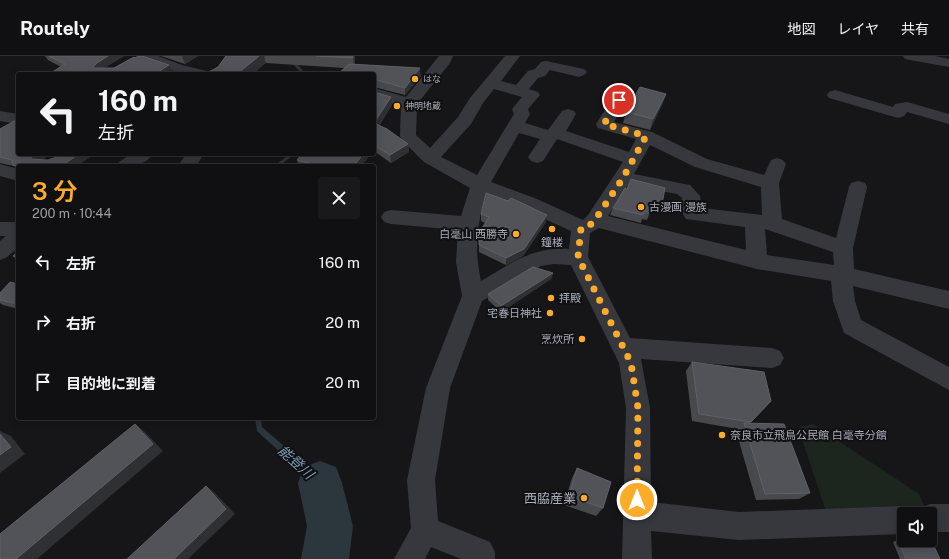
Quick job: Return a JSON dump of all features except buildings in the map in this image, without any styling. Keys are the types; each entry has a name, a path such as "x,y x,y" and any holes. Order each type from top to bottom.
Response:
{"street":[{"path":"446,56 445,60 409,103 408,136 430,158 480,185 588,224 757,261 842,275 949,300"},
{"path":"910,56 949,63"},
{"path":"138,57 194,72"},
{"path":"430,158 464,120 476,101 509,62 533,74 540,73 546,65 579,72"},
{"path":"518,91 533,74"},
{"path":"409,559 425,530 422,480 438,388 473,296 466,262 468,224 480,185 522,114 520,109 532,94 491,83"},
{"path":"376,94 409,103"},
{"path":"835,95 898,113 901,107 907,107 949,119"},
{"path":"619,100 604,124 646,136 701,163 770,183"},
{"path":"537,157 568,114"},
{"path":"0,116 16,119"},
{"path":"515,126 553,135 634,160"},
{"path":"636,559 638,408 631,363 578,257 588,224 623,178 646,136"},
{"path":"128,164 141,156"},
{"path":"763,222 772,219 770,183 777,164"},
{"path":"0,170 16,175"},
{"path":"623,178 683,189 691,196 693,214 763,222 843,248"},
{"path":"858,188 843,248 844,267 842,275 844,301 852,326 949,380"},
{"path":"391,217 468,224"},
{"path":"757,261 763,222"},
{"path":"0,229 16,230"},
{"path":"0,252 16,239"},
{"path":"473,296 536,259 554,256 578,257"},
{"path":"624,348 772,358"},
{"path":"637,515 740,526 897,520"},
{"path":"937,518 949,518"},
{"path":"425,530 480,552 480,559"}],"shaded area":[{"path":"813,424 919,494 925,507 826,511 798,427"}],"waterway":[{"name":"能登川","path":"293,56 294,63 302,72"},
{"name":"能登川","path":"279,164 290,156"},
{"name":"能登川","path":"258,420 259,429 320,483"},
{"name":"能登川","path":"320,483 330,526 325,559"}],"place":[{"name":"はな","path":"415,79"},
{"name":"神明地蔵","path":"397,106"},
{"name":"古漫画 漫族","path":"641,207"},
{"name":"鐘楼","path":"552,229"},
{"name":"白毫山 西勝寺","path":"516,234"},
{"name":"拝殿","path":"551,298"},
{"name":"宅春日神社","path":"550,313"},
{"name":"烹炊所","path":"582,339"},
{"name":"奈良市立飛鳥公民館 白毫寺分館","path":"722,435"},
{"name":"西脇産業","path":"584,498"}],"route":[{"path":"619,100 604,124 646,136 634,160 595,220 589,226 581,228 578,257 583,264 631,363 638,408 637,500"}]}
